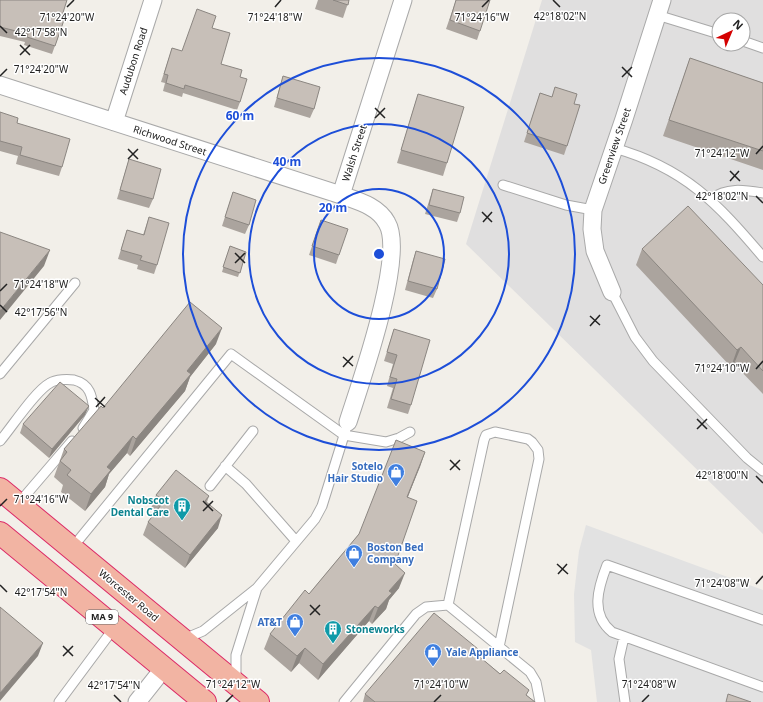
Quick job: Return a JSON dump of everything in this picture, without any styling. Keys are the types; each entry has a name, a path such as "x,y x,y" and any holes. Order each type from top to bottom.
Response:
{"highway":[{"name":"Worcester Road","path":"0,489 258,702"},
{"name":"MA 9","path":"0,533 205,702"}],"street":[{"name":"Audubon Road","path":"114,122 153,0"},
{"name":"Walsh Street","path":"346,428 380,314 392,243 389,228 380,214 371,207 341,195 403,0"},
{"name":"Greenview Street","path":"612,292 594,246 592,229 593,210 659,7"},
{"name":"Richwood Street","path":"0,85 341,195"},
{"path":"137,702 164,668"}],"lane":[{"path":"659,7 711,30"},
{"path":"751,44 763,48"},
{"path":"614,148 659,164 684,178 711,199 763,257"},
{"path":"503,185 566,205 593,210"},
{"path":"711,199 716,195 732,190 763,193"},
{"path":"0,374 75,283"},
{"path":"612,292 635,337 653,361 747,458 763,472"},
{"path":"72,548 231,354 346,428 386,442 399,438 410,432"},
{"path":"0,442 40,392 50,383 70,380 81,382 88,387 93,398 94,410 90,419 18,504"},
{"path":"182,639 203,631 257,588 315,519 322,506 346,428"},
{"path":"210,486 253,431"},
{"path":"448,605 486,435 495,432 528,439 538,450 539,459 499,647"},
{"path":"225,466 246,484 296,541"},
{"path":"763,620 607,565 599,584 598,596 601,621 612,632 763,687"},
{"path":"237,684 235,670 236,655 257,588"},
{"path":"344,702 416,614 426,607 448,605 530,672 536,682 540,702"},
{"path":"59,702 114,627"},
{"path":"624,637 619,659 624,702"}],"shaded area":[{"path":"542,0 763,0 763,534 466,244"},
{"path":"586,525 763,590 763,702 597,702 591,650 575,642 574,594 579,551"}],"building":[{"path":"0,0 67,0 61,19 64,20 55,46 27,37 28,34 0,27"},
{"path":"333,0 349,0 348,5"},
{"path":"456,0 490,0 480,31 450,20"},
{"path":"197,9 216,16 212,28 230,33 221,64 242,70 240,77 247,79 240,102 185,85 184,89 166,83 168,75 164,74 172,48 182,51"},
{"path":"690,58 763,83 763,151 669,120"},
{"path":"283,76 320,87 314,109 277,98"},
{"path":"555,87 577,94 574,104 580,105 567,146 527,133 540,93 552,97"},
{"path":"418,94 464,107 447,163 401,150"},
{"path":"0,112 18,118 17,123 70,139 62,167 20,155 22,147 0,141"},
{"path":"129,159 161,169 153,199 120,190"},
{"path":"433,189 464,197 460,213 429,205"},
{"path":"233,192 256,200 249,225 225,217"},
{"path":"688,206 763,285 763,371 741,347 737,350 642,249"},
{"path":"149,217 169,223 157,265 140,260 142,256 121,250 127,230 144,235"},
{"path":"321,220 348,229 339,255 312,246"},
{"path":"0,232 50,250 0,311"},
{"path":"230,246 246,252 240,273 223,267"},
{"path":"416,251 445,259 437,289 408,281"},
{"path":"190,302 222,328 187,371 191,374 136,439 133,436 107,467 111,470 91,494 67,475 71,470 60,461 67,452 64,449 101,406 103,408"},
{"path":"394,329 430,340 411,405 391,399 397,379 390,377 397,355 387,352"},
{"path":"60,382 89,406 52,449 23,424"},
{"path":"396,440 425,452 407,497 417,501 395,564 405,573 389,591 392,593 378,608 375,606 323,664 305,648 297,656 270,634 305,590 309,594 359,534"},
{"name":"Nobscot Dental Care","path":"176,470 209,496 205,501 222,515 190,555 148,522 164,501 156,495"},
{"path":"0,607 43,643 0,693"},
{"name":"Yale Appliance","path":"434,613 478,649 474,652 500,674 504,670 529,690 526,695 535,702 375,702 365,694"},
{"path":"728,694 751,702 726,702"}],"place":[{"name":"Sotelo Hair Studio","path":"396,487"},
{"name":"Nobscot Dental Care","path":"182,521"},
{"name":"Boston Bed Company","path":"354,568"},
{"name":"AT&T","path":"295,637"},
{"name":"Stoneworks","path":"333,644"},
{"name":"Yale Appliance","path":"433,667"}]}
